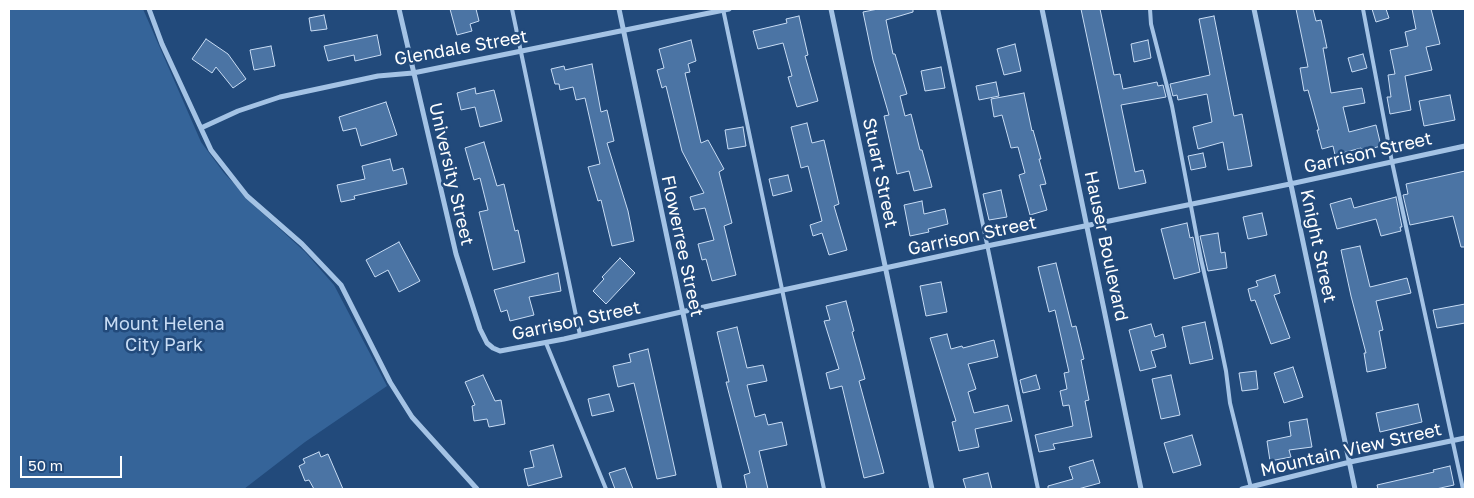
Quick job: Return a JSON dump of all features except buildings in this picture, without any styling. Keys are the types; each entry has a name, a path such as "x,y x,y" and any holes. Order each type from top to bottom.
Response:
{"street":[{"path":"148,9 211,150 247,196 302,244 341,285 390,382 412,417 477,489"},
{"name":"University Street","path":"399,9 456,254 480,329 487,343"},
{"name":"Flowerree Street","path":"619,9 681,312 720,489"},
{"name":"Glendale Street","path":"201,128 280,97 378,76 413,73 521,52 725,9"},
{"name":"Stuart Street","path":"831,9 932,489"},
{"name":"Hauser Boulevard","path":"1042,9 1141,489"},
{"name":"Knight Street","path":"1254,9 1355,489"},
{"name":"Garrison Street","path":"487,343 500,351 546,343 987,246 1465,146"},
{"name":"Mountain View Street","path":"1242,489 1350,462 1465,438"}],"lane":[{"path":"512,9 580,335"},
{"path":"725,9 824,489"},
{"path":"938,9 1038,489"},
{"path":"1150,9 1150,24 1172,106 1226,371 1230,403 1251,488"},
{"path":"1363,9 1392,162 1463,489"},
{"path":"546,343 606,489"}],"green space":[{"name":"Mount Helena City Park","path":"9,9 143,9 201,142 224,173 258,209 305,252 334,285 387,386 305,442 244,489 9,489"}]}
